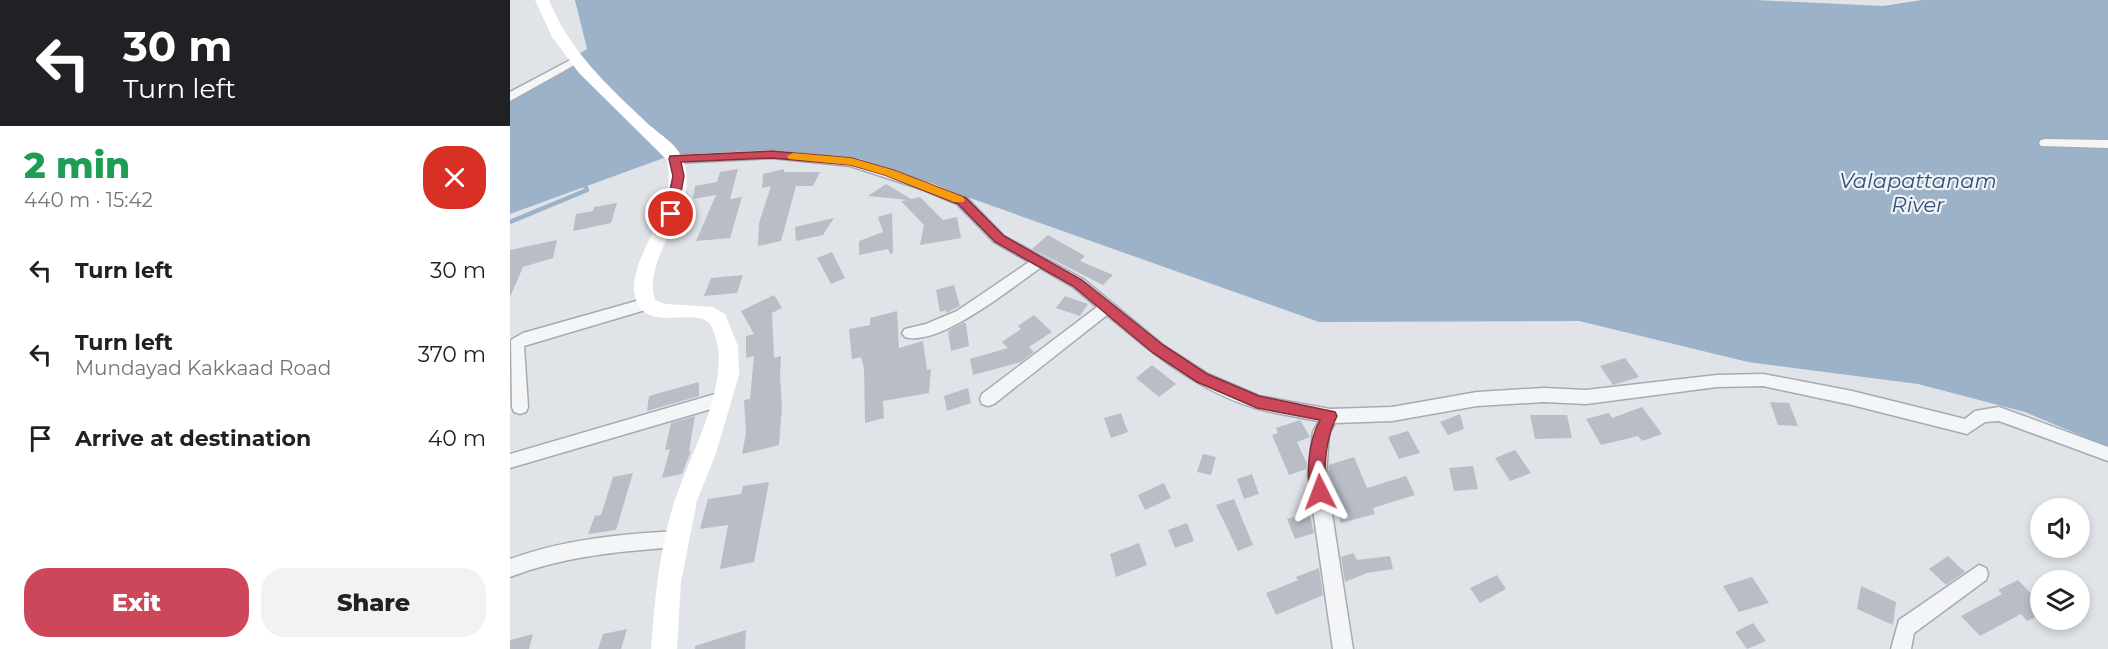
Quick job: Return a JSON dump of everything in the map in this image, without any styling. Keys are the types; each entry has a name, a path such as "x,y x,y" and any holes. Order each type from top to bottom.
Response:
{"main road":[{"path":"542,0 550,19 573,56 597,84 675,159 679,176 671,214 647,269 643,288 647,304 663,310 706,312 718,319 728,346 729,375 686,501 669,582 664,649"}],"street":[{"path":"510,97 573,56"},
{"path":"2045,143 2108,144"},
{"path":"675,159 772,154 851,162 889,172 962,201 999,239 1078,283 1158,349 1202,378 1257,402 1330,416 1392,414 1477,399 1544,395 1586,397 1718,381 1763,380 1852,398 1967,427 1981,416 1999,414 2108,454"},
{"path":"910,333 928,331 959,317 1039,262"},
{"path":"520,407 513,367 516,344 523,339 647,304"},
{"path":"988,399 1108,307"},
{"path":"510,461 722,399"},
{"path":"1330,416 1321,432 1317,475 1343,649"},
{"path":"510,568 586,549 642,541 679,539"},
{"path":"1901,649 1906,627 1979,574"}],"water":[{"name":"Valapattanam River","path":"575,0 1755,0 1883,6 1922,0 2108,0 2108,447 2025,412 1918,384 1748,362 1579,321 1319,322 860,159 745,150 672,155 510,214 510,94 587,49"}],"building":[{"path":"738,169 730,199 742,197 730,238 696,241 716,195 693,199 695,186 717,182 720,172"},
{"path":"784,169 784,172 820,172 813,186 796,186 781,241 758,246 759,223 771,186 762,188 763,174"},
{"path":"886,184 911,199 920,197 943,220 957,217 961,238 920,245 924,225 901,201 908,200 868,196"},
{"path":"617,203 611,223 573,231 576,214 593,211 594,207"},
{"path":"892,213 893,253 890,254 888,249 859,255 859,241 883,232 878,217"},
{"path":"834,218 823,235 796,241 795,227"},
{"path":"1048,235 1085,256 1080,261 1113,275 1103,285 1032,249"},
{"path":"557,240 553,258 523,267 510,297 510,250"},
{"path":"832,252 845,278 831,284 817,258"},
{"path":"743,275 737,293 704,296 711,278"},
{"path":"954,285 960,306 946,313 946,310 940,312 936,290"},
{"path":"774,295 782,308 772,313 774,358 781,356 782,406 779,445 742,454 746,433 744,400 750,399 754,356 746,358 746,336 754,334 741,311"},
{"path":"1065,296 1088,304 1080,316 1056,308"},
{"path":"897,311 899,348 923,341 927,370 931,369 929,393 883,401 884,418 865,423 864,368 861,357 852,359 849,329 870,325 870,318"},
{"path":"1034,315 1052,332 1029,347 1034,352 1021,362 973,375 970,359 1008,348 1002,342 1021,329 1018,326"},
{"path":"966,323 969,346 951,351 948,331"},
{"path":"1625,358 1639,377 1613,385 1600,366"},
{"path":"1152,365 1176,384 1159,397 1136,378"},
{"path":"699,382 699,396 647,411 649,396"},
{"path":"968,388 971,403 947,411 944,396"},
{"path":"1770,402 1789,403 1798,426 1778,425"},
{"path":"1642,407 1662,434 1642,441 1638,436 1601,445 1586,419 1609,413 1612,418"},
{"path":"1121,413 1128,432 1111,438 1104,418"},
{"path":"1460,414 1464,429 1448,435 1440,422"},
{"path":"1530,415 1567,415 1572,438 1535,439"},
{"path":"695,416 689,451 691,451 682,474 662,478 670,449 665,450 671,423"},
{"path":"1300,420 1310,437 1297,442 1307,464 1306,469 1289,475 1272,435 1278,433 1276,428"},
{"path":"1408,431 1420,453 1399,459 1388,437"},
{"path":"1515,450 1531,473 1510,481 1495,458"},
{"path":"1203,454 1216,457 1211,475 1197,472"},
{"path":"1354,457 1367,488 1406,476 1415,495 1373,508 1375,514 1341,523 1334,501 1339,500 1328,474 1329,465"},
{"path":"1473,466 1478,489 1454,491 1449,468"},
{"path":"633,473 616,530 588,534 595,516 601,515 613,477"},
{"path":"1252,474 1259,494 1244,499 1237,479"},
{"path":"769,482 754,562 720,569 728,525 700,529 708,499 741,494 743,486"},
{"path":"1164,483 1171,498 1145,510 1138,495"},
{"path":"1234,499 1253,545 1238,551 1216,505"},
{"path":"1309,512 1314,533 1295,539 1287,519"},
{"path":"1187,523 1194,541 1175,548 1168,530"},
{"path":"1139,543 1147,565 1116,577 1110,554"},
{"path":"1353,553 1357,560 1390,556 1393,569 1367,573 1345,582 1341,557"},
{"path":"1948,556 1965,572 1946,585 1929,569"},
{"path":"1319,568 1323,595 1276,615 1266,593 1298,580 1296,577"},
{"path":"1497,575 1506,589 1480,603 1470,588"},
{"path":"1752,577 1769,603 1739,612 1723,586"},
{"path":"2018,580 2030,593 2030,620 2027,621 2021,614 1980,636 1961,616 2002,594 1998,590"},
{"path":"1861,586 1896,602 1893,625 1857,609"},
{"path":"1753,623 1766,641 1747,649 1735,632"},
{"path":"627,629 621,649 598,649 603,634"},
{"path":"746,630 745,649 695,649 695,646"},
{"path":"533,634 529,649 510,649 510,640"}],"waterway":[{"path":"510,222 587,190 584,184"}],"slow traffic":[{"path":"793,156 851,162 889,172 959,200"}],"route":[{"path":"671,214 679,176 675,159 772,154 851,162 889,172 962,201 999,239 1078,283 1158,349 1202,378 1257,402 1330,416 1321,432 1317,475 1320,492"}]}
